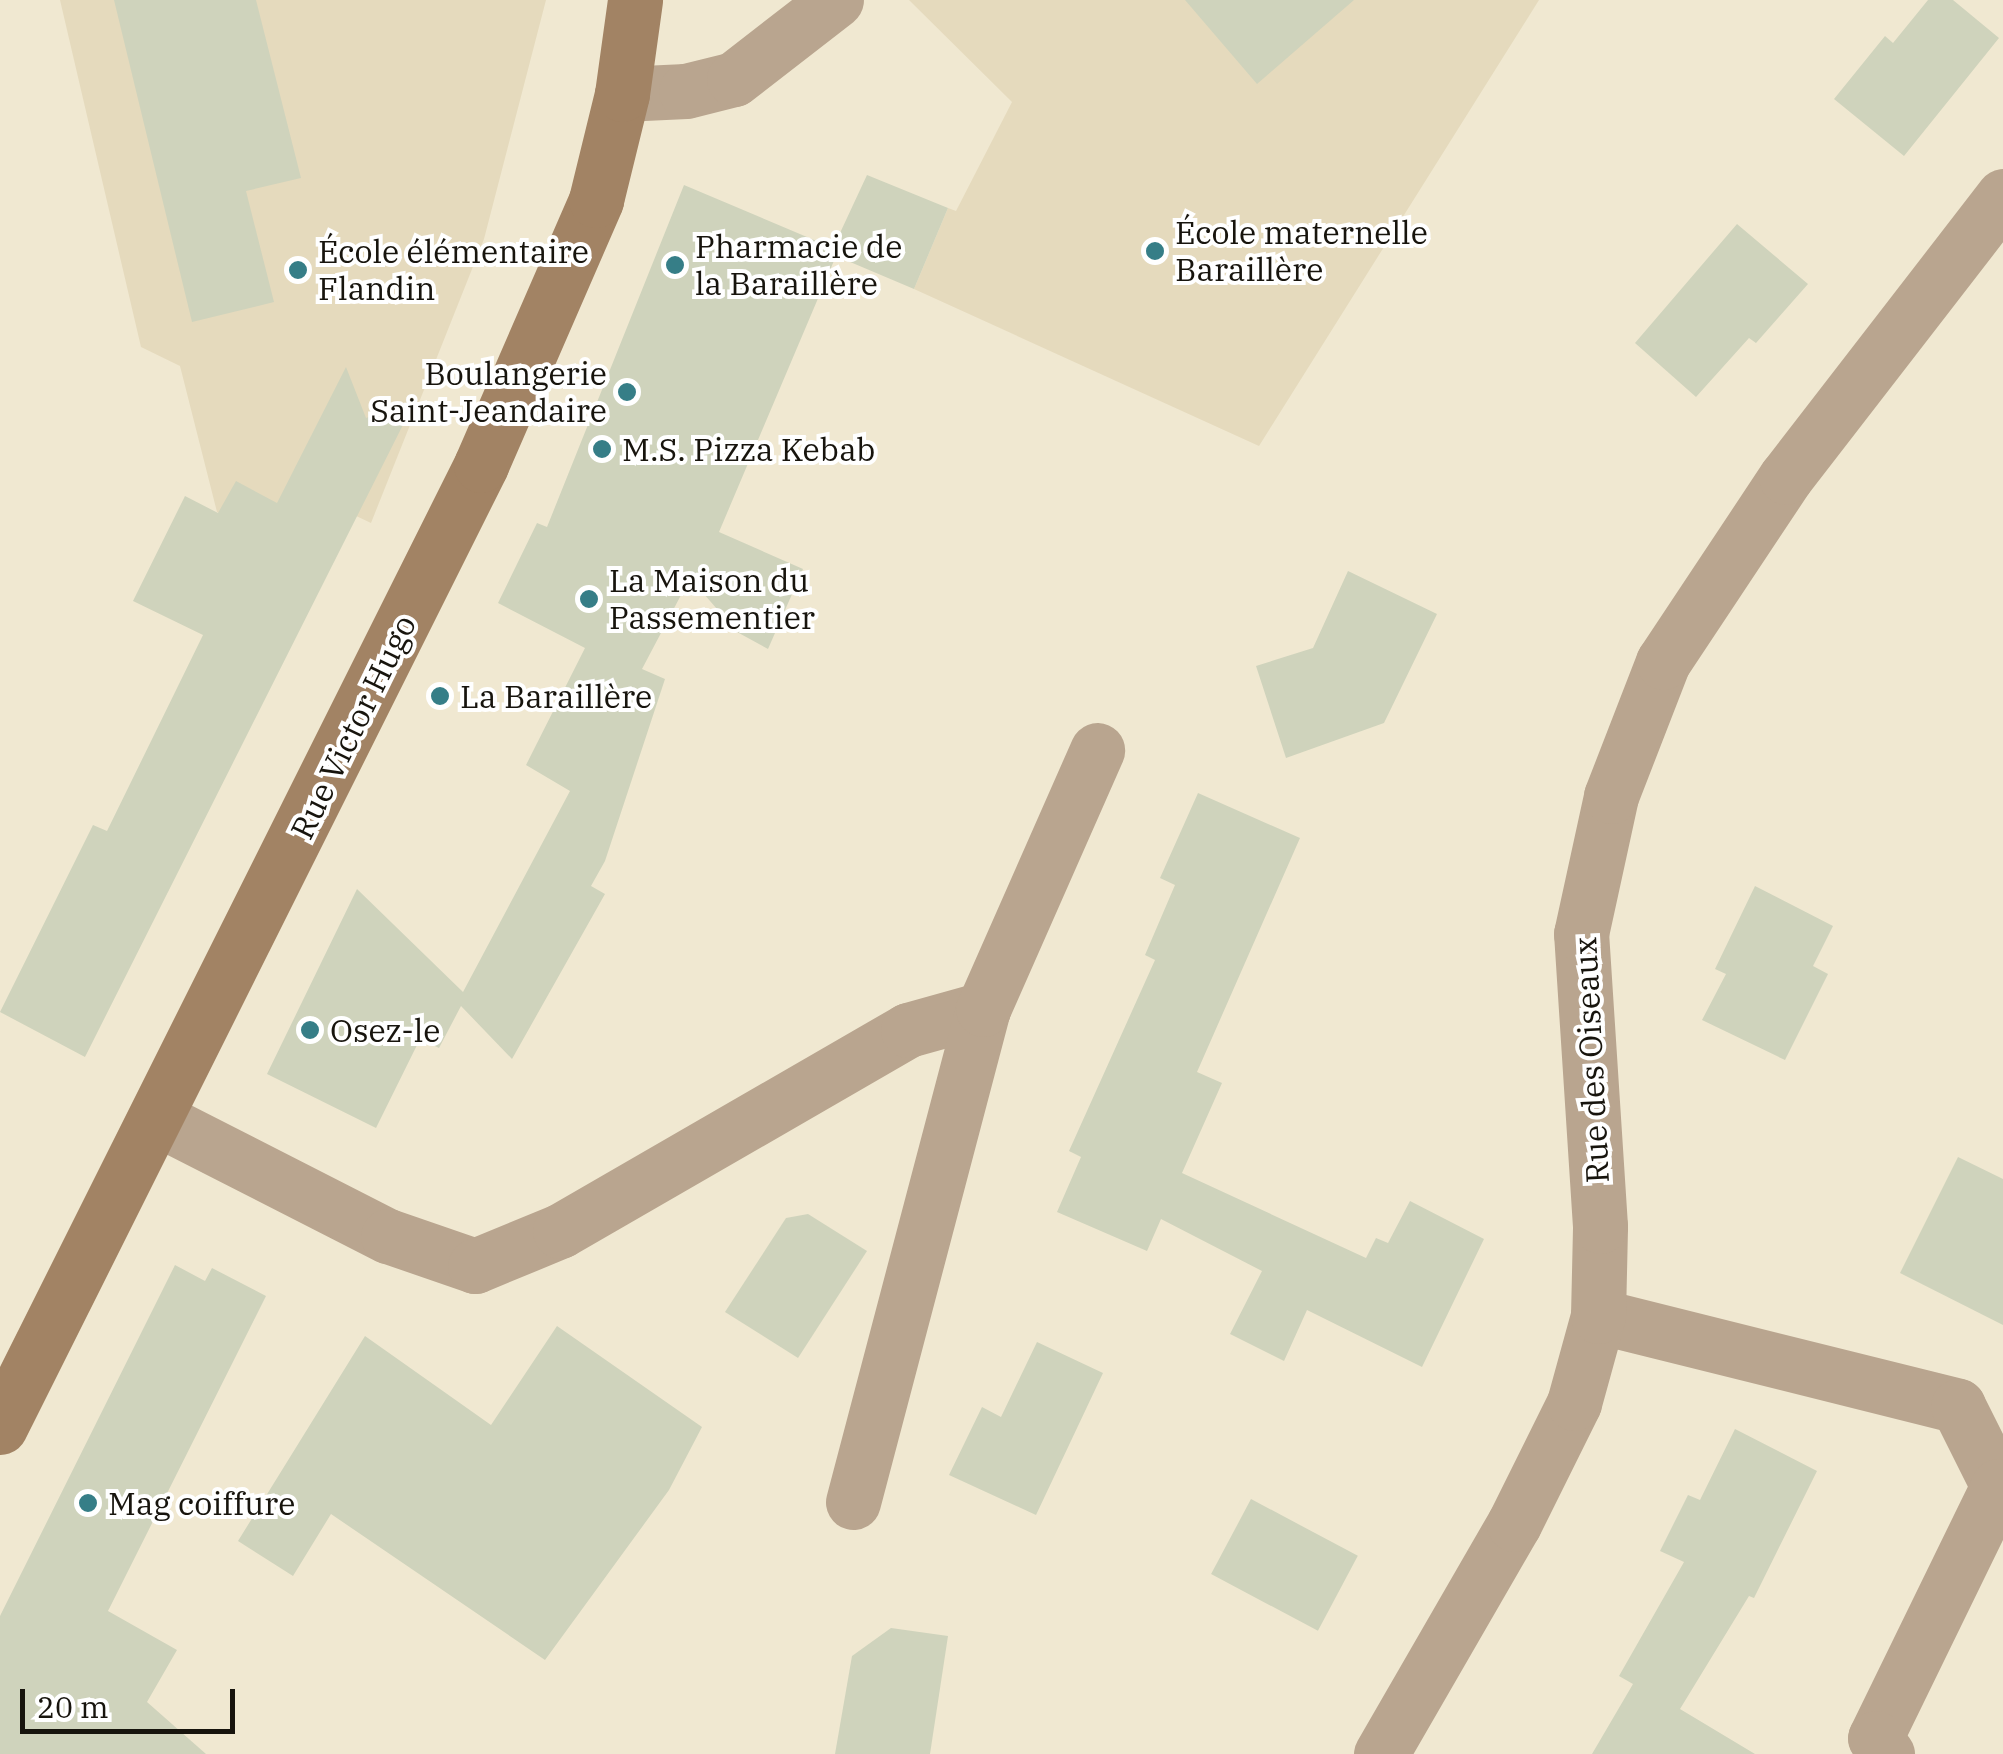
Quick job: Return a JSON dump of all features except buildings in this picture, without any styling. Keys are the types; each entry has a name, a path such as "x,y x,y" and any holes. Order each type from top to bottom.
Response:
{"main road":[{"name":"Rue Victor Hugo","path":"5,1404 158,1119 480,465 596,200 622,94 635,0"}],"street":[{"path":"622,94 686,91 734,79 836,0"},
{"name":"Rue des Oiseaux","path":"1381,1754 1514,1524 1566,1420 1598,1316 1600,1226 1581,934 1611,796 1662,662 1786,477 2003,196"},
{"path":"853,1502 983,1009 1097,750"},
{"path":"158,1119 388,1236 475,1266 560,1231 908,1030 983,1009"},
{"path":"1598,1316 1958,1406 1998,1486 1874,1738 1888,1754"}],"shaded area":[{"name":"École élémentaire Flandin","path":"60,0 546,0 484,239 371,523 314,496 288,547 217,512 180,366 141,347"},
{"name":"École maternelle Baraillère","path":"909,0 1539,0 1259,446 914,289 948,208 956,211 1012,102"}],"place":[{"name":"École maternelle Baraillère","path":"1155,251"},
{"name":"Pharmacie de la Baraillère","path":"675,265"},
{"name":"École élémentaire Flandin","path":"298,270"},
{"name":"Boulangerie Saint-Jeandaire","path":"627,392"},
{"name":"M.S. Pizza Kebab","path":"602,449"},
{"name":"La Maison du Passementier","path":"589,599"},
{"name":"La Baraillère","path":"440,696"},
{"name":"Osez-le","path":"310,1030"},
{"name":"Mag coiffure","path":"88,1503"}]}
